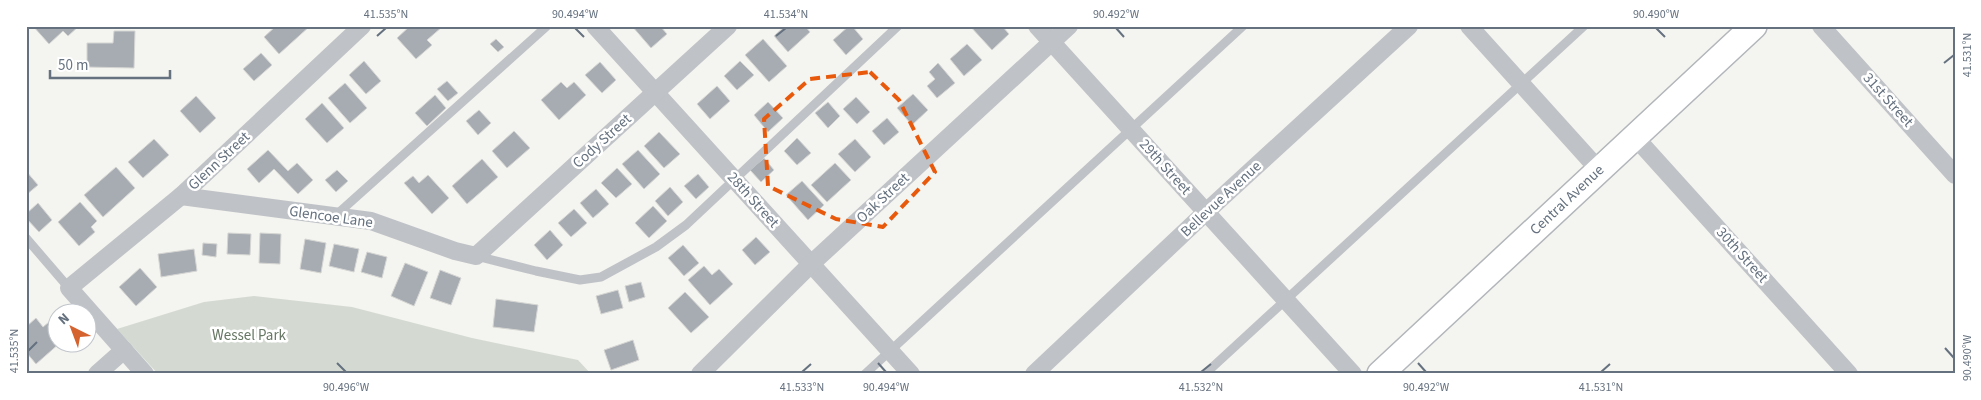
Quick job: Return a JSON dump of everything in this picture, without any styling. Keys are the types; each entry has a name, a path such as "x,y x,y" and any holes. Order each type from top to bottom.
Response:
{"street":[{"name":"Glenn Street","path":"69,288 181,196 362,26"},
{"name":"28th Street","path":"595,26 910,374"},
{"name":"Cody Street","path":"476,256 728,26"},
{"name":"29th Street","path":"1037,26 1353,374"},
{"name":"Oak Street","path":"700,374 811,264 1069,26"},
{"name":"Bellevue Avenue","path":"1034,374 1206,212 1409,26"},
{"path":"1469,26 1599,170"},
{"name":"Central Avenue","path":"1380,374 1754,26"},
{"name":"31st Street","path":"1821,26 1955,175"},
{"name":"30th Street","path":"1635,137 1849,374"},
{"name":"Glencoe Lane","path":"181,196 371,221 455,251 476,256"},
{"path":"69,288 145,374"},
{"path":"97,374 124,350"}],"lane":[{"path":"335,216 547,26"},
{"path":"476,256 536,272 580,280 601,277 656,248 686,225 898,26"},
{"path":"865,374 1243,26"},
{"path":"1205,374 1584,26"},
{"path":"26,238 69,288"}],"highlighted area":[{"path":"870,72 899,100 935,172 883,227 836,219 768,186 764,119 810,79"}],"green space":[{"name":"Wessel Park","path":"254,296 352,307 472,338 578,360 591,374 158,374 117,329 204,302"}],"building":[{"path":"33,26 79,26 68,36 63,31 49,44"},
{"path":"276,26 310,26 279,54 264,37"},
{"path":"410,26 442,27 427,40 432,45 416,59 397,38"},
{"path":"632,26 660,26 667,34 651,48"},
{"path":"785,26 805,26 810,32 788,52 774,36"},
{"path":"849,26 852,26 863,39 846,55 833,40"},
{"path":"970,26 1002,26 1009,34 992,50"},
{"path":"114,31 135,31 134,68 87,67 87,43 113,43"},
{"path":"496,39 504,47 498,52 490,44"},
{"path":"763,39 787,66 769,82 745,55"},
{"path":"967,44 982,60 964,76 950,59"},
{"path":"261,53 272,65 254,81 243,69"},
{"path":"364,61 381,81 366,94 349,75"},
{"path":"740,61 754,75 737,90 724,76"},
{"path":"600,62 616,80 602,93 585,75"},
{"path":"938,63 955,83 937,98 927,86 935,79 929,72"},
{"path":"447,81 458,93 448,101 437,89"},
{"path":"561,82 567,88 574,82 586,95 559,120 541,100"},
{"path":"345,83 367,108 350,123 328,98"},
{"path":"717,86 730,101 710,119 697,104"},
{"path":"913,94 928,110 912,125 897,108"},
{"path":"435,95 446,108 427,126 415,113"},
{"path":"196,96 216,118 200,133 180,111"},
{"path":"856,97 870,112 857,124 843,109"},
{"path":"768,102 783,118 768,132 754,115"},
{"path":"828,102 840,116 828,128 815,113"},
{"path":"322,103 344,128 327,143 305,119"},
{"path":"479,110 491,123 478,135 466,121"},
{"path":"887,118 899,132 884,145 872,131"},
{"path":"514,131 530,148 507,168 492,151"},
{"path":"659,132 680,154 664,168 644,146"},
{"path":"797,138 811,153 797,165 784,151"},
{"path":"154,139 169,155 143,178 128,162"},
{"path":"855,139 871,157 855,172 838,154"},
{"path":"268,150 288,171 297,163 313,180 298,194 274,169 259,183 247,169"},
{"path":"638,150 660,174 644,189 622,164"},
{"path":"764,158 774,170 761,182 750,170"},
{"path":"482,159 498,177 467,204 452,186"},
{"path":"835,163 851,180 827,202 811,185"},
{"path":"116,167 135,188 103,217 84,195"},
{"path":"617,168 632,184 616,198 601,183"},
{"path":"337,170 348,181 336,192 325,180"},
{"path":"26,171 38,185 26,195"},
{"path":"698,174 709,187 696,199 684,186"},
{"path":"428,175 449,198 432,214 404,183 413,176 419,183"},
{"path":"802,181 824,205 808,220 786,195"},
{"path":"670,187 683,202 668,216 655,201"},
{"path":"596,189 609,204 593,218 580,203"},
{"path":"80,202 97,221 91,227 95,232 79,246 58,222"},
{"path":"38,203 52,220 39,232 26,218 26,214"},
{"path":"653,206 667,221 649,238 635,223"},
{"path":"574,209 587,223 571,237 558,223"},
{"path":"550,230 563,245 547,260 534,245"},
{"path":"228,233 251,234 250,255 227,254"},
{"path":"260,233 281,234 280,264 259,263"},
{"path":"756,237 770,252 755,265 742,250"},
{"path":"305,239 326,243 321,273 300,269"},
{"path":"203,243 217,244 216,257 202,255"},
{"path":"334,244 359,249 354,272 329,266"},
{"path":"683,245 699,263 684,276 668,258"},
{"path":"194,249 197,271 161,277 158,254"},
{"path":"367,252 387,257 382,278 361,272"},
{"path":"405,263 428,272 414,306 391,296"},
{"path":"704,266 712,275 719,269 733,284 710,305 688,280"},
{"path":"140,268 157,287 136,306 119,287"},
{"path":"440,270 461,278 451,305 430,298"},
{"path":"641,282 645,297 629,302 625,286"},
{"path":"618,290 623,308 601,314 596,296"},
{"path":"685,292 709,317 691,333 668,308"},
{"path":"496,299 538,305 534,332 493,327"},
{"path":"36,318 43,327 48,323 48,352 50,352 36,364 26,352 26,327"},
{"path":"633,340 639,360 611,370 604,350"}]}
